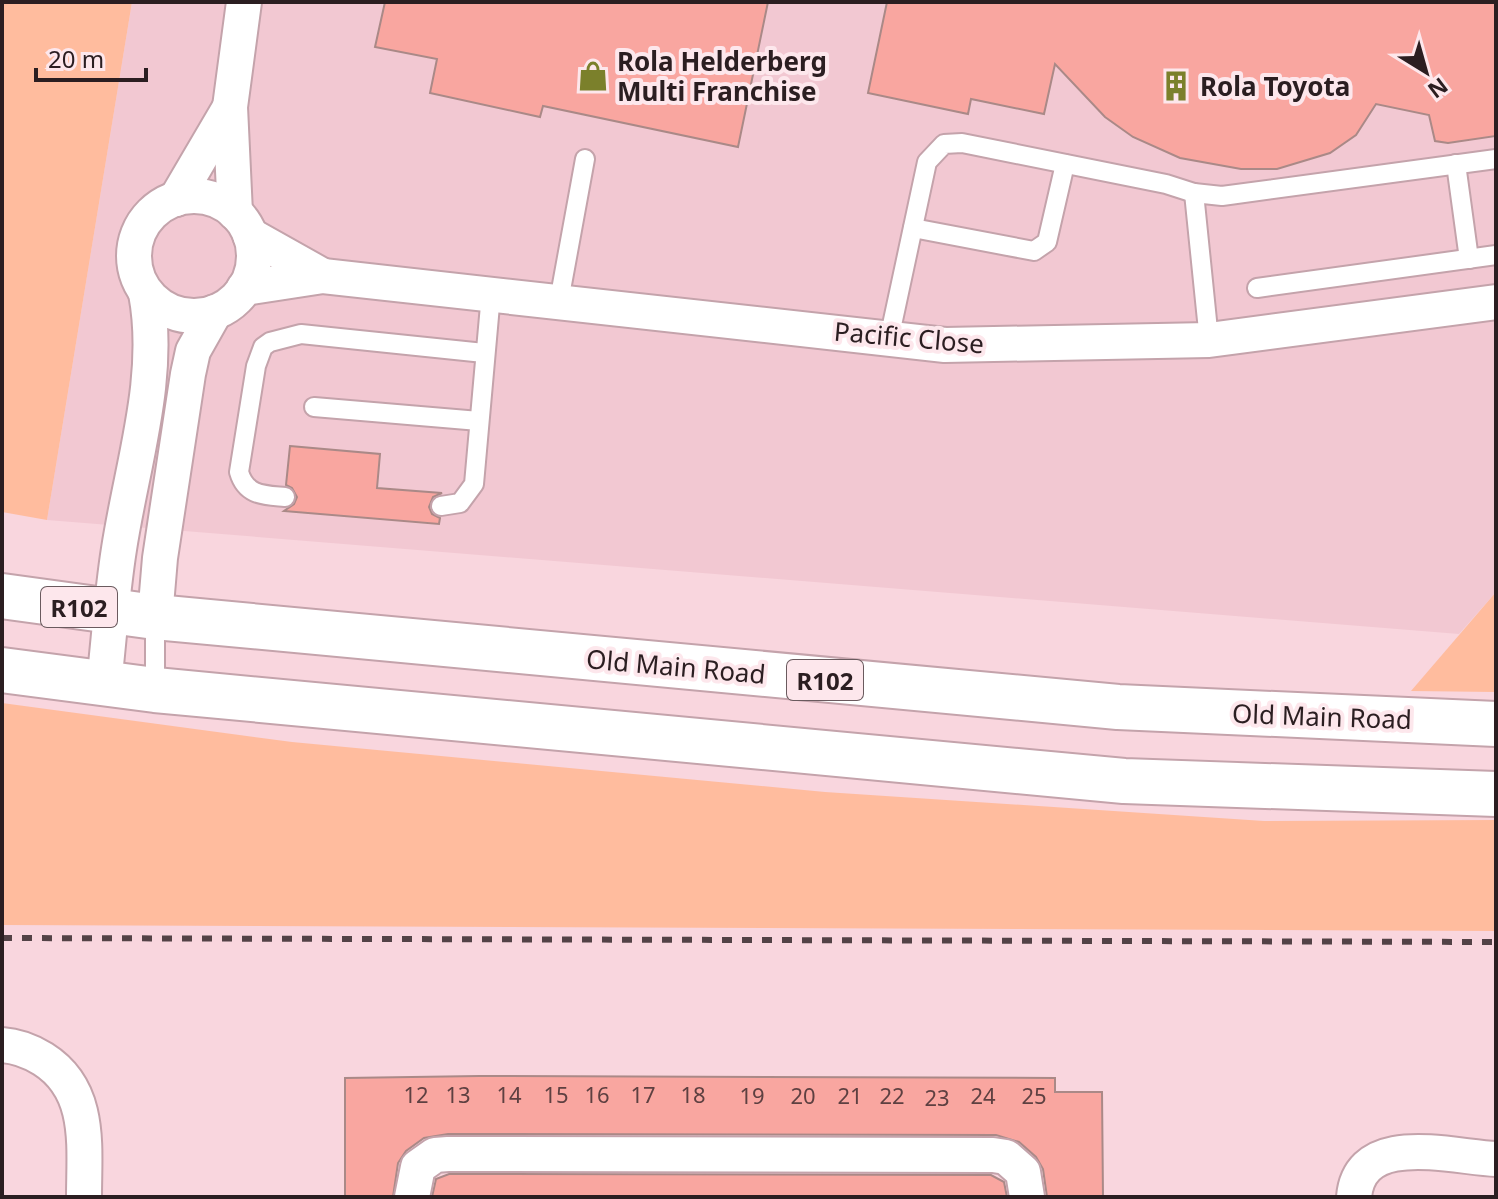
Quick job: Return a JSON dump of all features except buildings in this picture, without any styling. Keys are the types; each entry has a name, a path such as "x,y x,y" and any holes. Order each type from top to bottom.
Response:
{"main road":[{"name":"Old Main Road","path":"2,596 155,617 1118,707 1496,724"},
{"path":"2,670 155,690 1124,781 1496,794"}],"street":[{"path":"146,293 172,312 194,316 215,312 232,302 244,288 253,261 242,224 230,107 244,2"},
{"path":"104,684 119,549 152,363 153,332 146,293 136,274 135,243 150,216 176,199 230,107"},
{"path":"176,199 208,198 242,224 323,276"},
{"path":"244,288 323,276"},
{"name":"Pacific Close","path":"323,276 945,345 1209,340 1496,302"},
{"path":"155,617 160,558 188,374 193,351 215,312"},
{"path":"2,1045 16,1045 57,1068 72,1086 81,1106 84,1197"},
{"path":"412,1197 413,1178 424,1160 448,1154 993,1155 1006,1157 1023,1172 1027,1197"},
{"path":"1354,1197 1361,1171 1374,1159 1391,1154 1496,1159"}],"lane":[{"path":"889,339 927,162 944,144 962,143 1194,193 1222,196 1496,159"},
{"path":"559,301 585,159"},
{"path":"913,228 1034,251 1047,242 1065,164"},
{"path":"1456,164 1469,259"},
{"path":"1194,193 1209,340"},
{"path":"1257,288 1496,255"},
{"path":"441,506 460,503 471,492 491,294"},
{"path":"285,497 254,493 243,482 239,472 256,366 263,347 270,342 301,334 484,353"},
{"path":"314,407 479,421"},
{"path":"155,617 155,690"}],"shaded area":[{"path":"2,2 132,2 47,520 2,512"},
{"path":"132,2 1496,2 1496,592 1459,634 47,520"},
{"path":"1496,592 1496,692 1411,691"},
{"path":"2,703 292,742 825,792 1264,821 1496,820 1496,931 2,925"}],"railway":[{"path":"2,938 1496,942"}],"place":[{"name":"Rola Helderberg Multi Franchise","path":"593,76"},
{"name":"Rola Toyota","path":"1176,86"}]}
